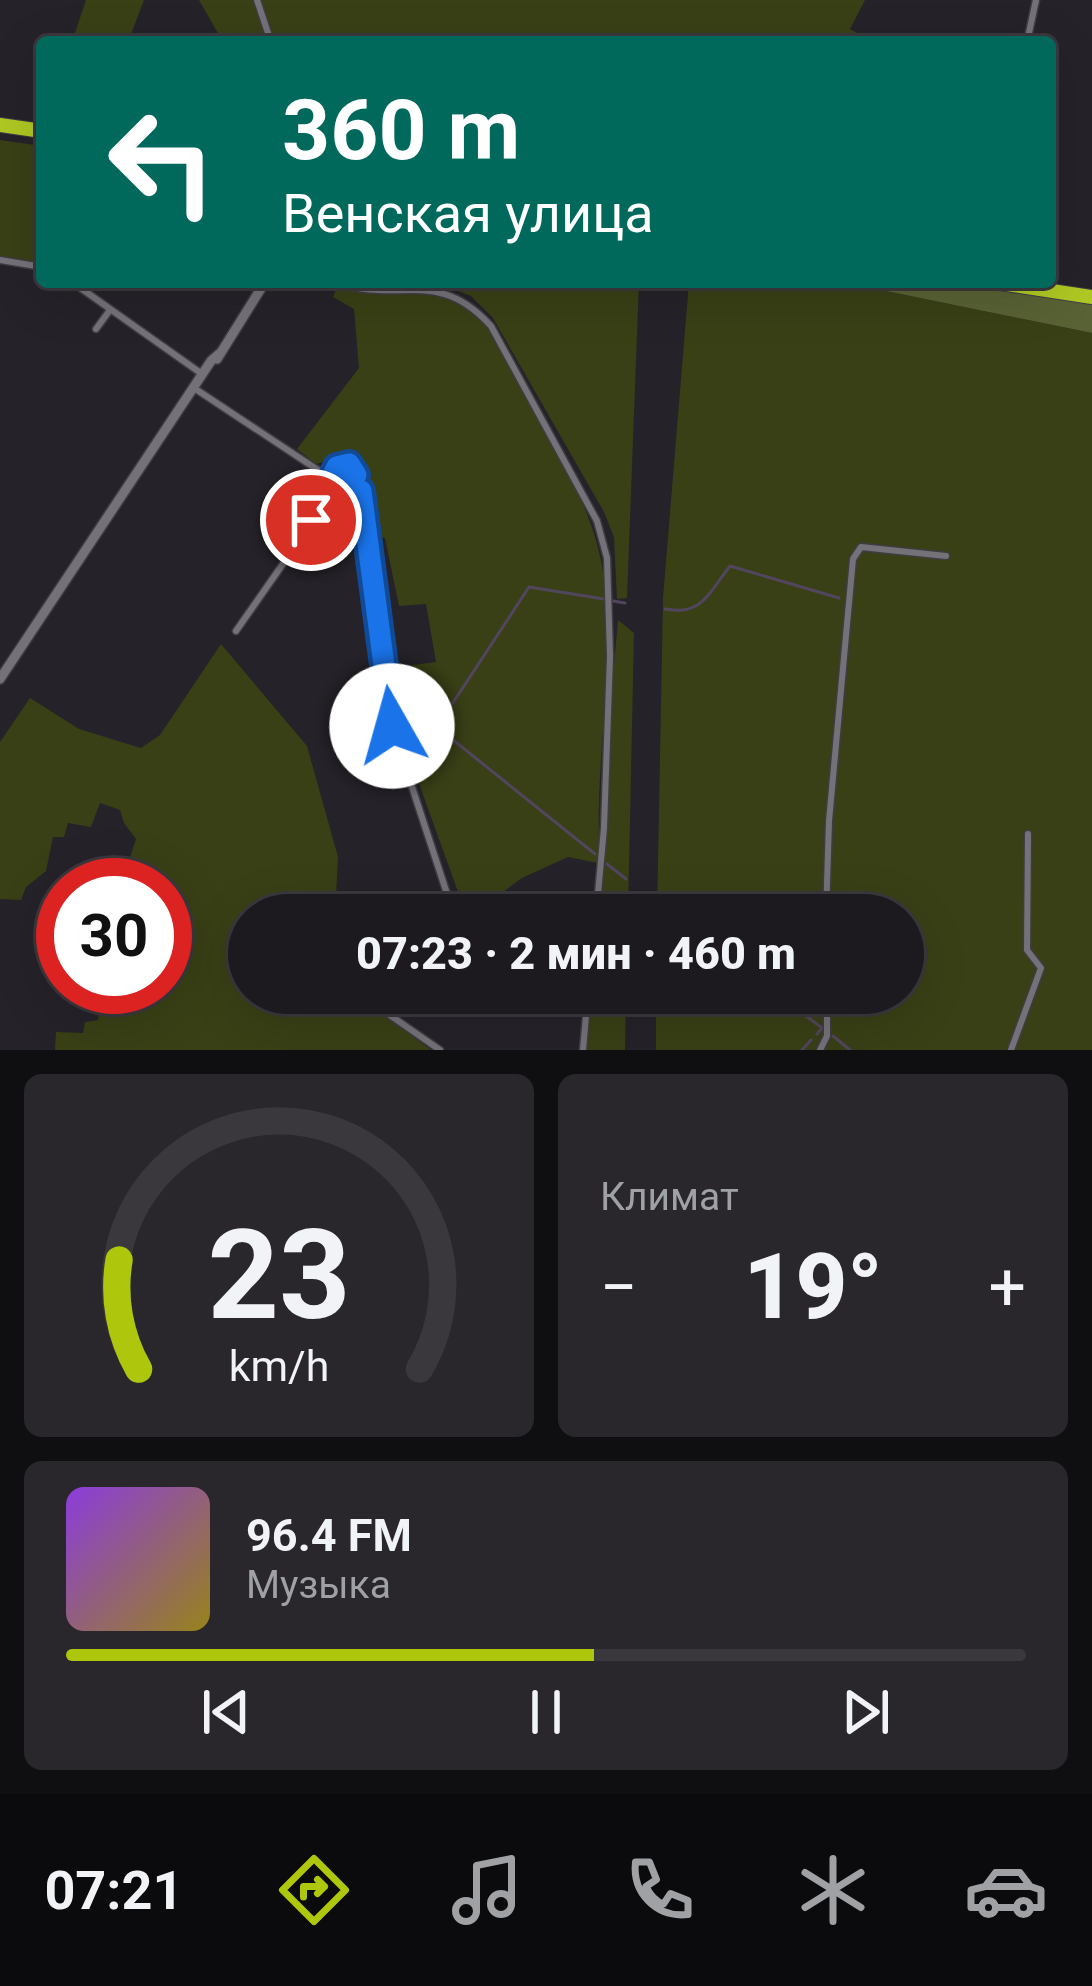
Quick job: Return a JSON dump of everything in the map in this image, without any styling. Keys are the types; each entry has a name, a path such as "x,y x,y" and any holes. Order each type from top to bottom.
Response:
{"highway":[{"path":"0,125 36,130"},
{"path":"1033,288 1092,297"}],"street":[{"path":"257,0 269,36"},
{"path":"1028,36 1036,0"},
{"path":"0,260 36,266"},
{"path":"80,288 202,374"},
{"path":"0,679 261,288"},
{"path":"354,288 440,290 476,309 491,326 597,521 607,558 610,656 598,894"},
{"path":"96,329 110,310"},
{"path":"195,389 219,354"},
{"path":"195,389 341,483 361,491 392,726 447,894"},
{"path":"236,631 341,483"},
{"path":"827,894 853,559 861,548 946,556"},
{"path":"1011,1050 1041,968 1027,950 1028,834"},
{"path":"388,1014 440,1050"},
{"path":"583,1050 586,1014"},
{"path":"820,1050 827,1036 826,1014"}],"green space":[{"path":"86,0 144,0 130,36 74,36"},
{"path":"199,0 253,0 266,36 220,36"},
{"path":"260,0 865,0 850,29 862,36 274,36"},
{"path":"0,140 36,145 36,262 0,256"},
{"path":"337,288 434,293 449,296 474,312 501,347 572,480 597,545 606,600 599,839 618,620 634,633 628,894 596,894 598,863 568,857 522,878 500,894 459,894 399,728 403,726 397,721 394,695 408,694 405,666 436,662 426,604 399,606 385,538 371,535 365,497 373,491 363,486 358,465 346,456 316,464 297,449 359,368 354,309 333,297"},
{"path":"450,288 639,288 627,598 617,599 614,537 604,512 493,318 471,296"},
{"path":"689,288 871,288 1092,333 1092,1050 656,1050 656,1014 924,1014 924,894 657,894 663,598"},
{"path":"871,288 1005,288 1092,302 1092,333"},
{"path":"221,644 307,746 338,857 336,894 228,894 228,1014 383,1014 431,1050 55,1050 56,1032 83,1033 85,1022 98,1020 99,1014 192,1014 192,858 130,858 136,839 120,810 100,803 91,827 68,823 64,837 53,837 49,858 36,858 36,879 21,900 0,899 0,742 30,698 79,729 141,748 160,735"},
{"path":"587,1014 626,1014 625,1050 584,1050"}],"waterway":[{"path":"665,609 697,605 730,566 839,598"},
{"path":"595,854 437,727 529,587 604,599"},
{"path":"613,601 625,603"},
{"path":"607,864 626,879"},
{"path":"804,1014 822,1028 817,1034"},
{"path":"833,1036 850,1050"},
{"path":"802,1050 811,1040"}],"route":[{"path":"311,520 339,484 334,473 337,467 349,464 356,475 347,485 361,491 392,726"}]}
